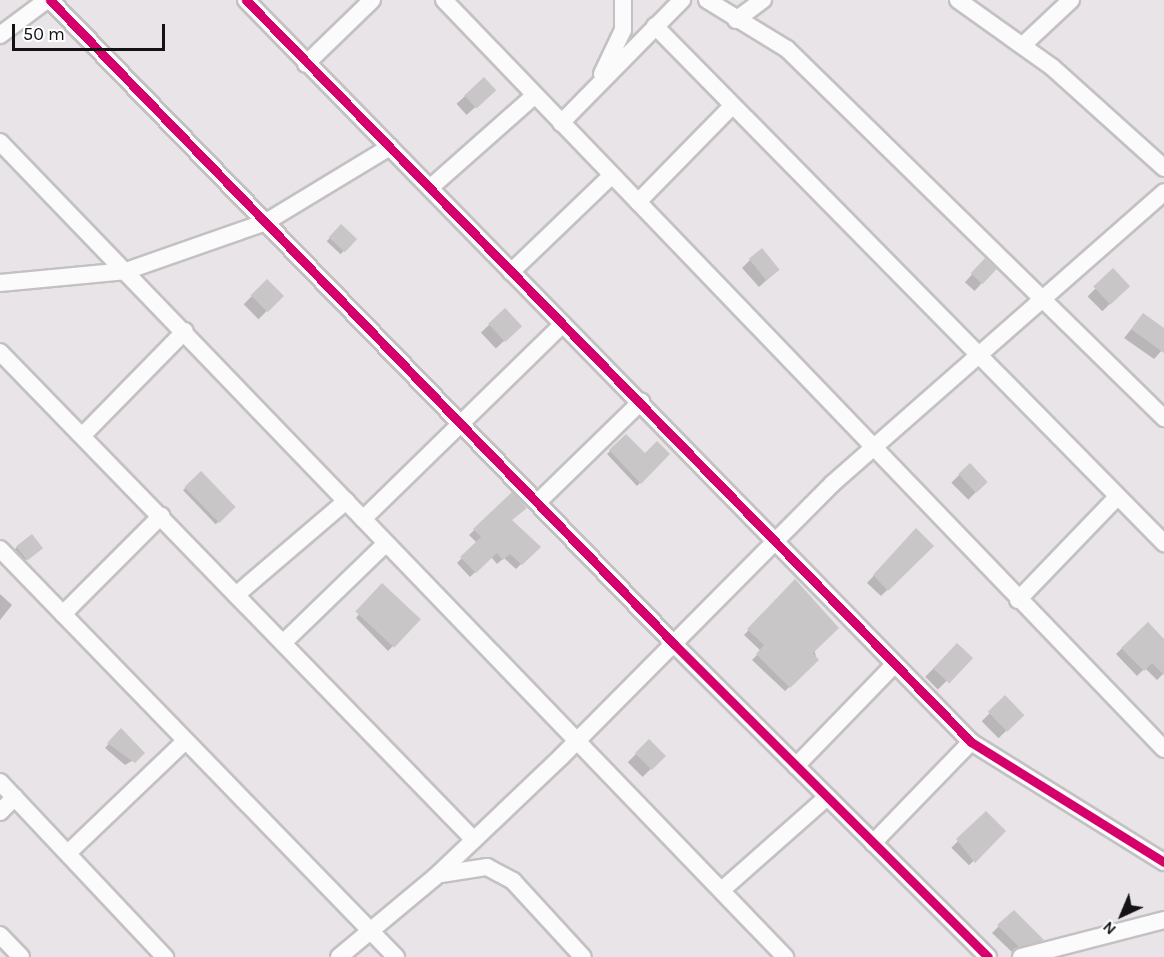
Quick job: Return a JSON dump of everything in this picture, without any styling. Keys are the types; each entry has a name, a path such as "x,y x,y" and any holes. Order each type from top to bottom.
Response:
{"street":[{"path":"0,35 49,0 674,644 988,957"},
{"path":"246,0 306,64 431,187 511,272 641,402 892,667 971,742 1164,862"},
{"path":"306,64 372,0"},
{"path":"444,0 534,96 612,174 871,450 1164,749"},
{"path":"595,89 623,30 623,0"},
{"path":"561,123 682,0"},
{"path":"707,0 786,50 1040,301 1164,418"},
{"path":"736,20 763,0"},
{"path":"957,0 1023,45 1164,168"},
{"path":"1023,45 1071,0"},
{"path":"655,26 732,106 982,353 1117,497 1164,543"},
{"path":"431,187 534,96"},
{"path":"638,202 732,106"},
{"path":"0,142 723,889 785,957"},
{"path":"0,283 126,271 266,222 390,147"},
{"path":"511,272 612,174"},
{"path":"339,957 435,877 578,741 871,450 1040,301 1161,201"},
{"path":"363,519 460,421 563,324"},
{"path":"84,434 185,331"},
{"path":"0,352 84,434 160,516 474,840"},
{"path":"538,502 641,402"},
{"path":"1018,600 1117,497"},
{"path":"236,595 346,501"},
{"path":"63,614 160,516"},
{"path":"284,642 386,543"},
{"path":"0,549 396,957"},
{"path":"796,766 892,667"},
{"path":"68,853 185,741"},
{"path":"873,843 971,742"},
{"path":"0,782 165,957"},
{"path":"0,812 15,797"},
{"path":"723,889 827,797"},
{"path":"435,877 459,867 487,867 513,881 583,957"},
{"path":"1021,957 1164,920"},
{"path":"0,935 21,957"}],"building":[{"path":"484,77 496,90 477,109 464,95"},
{"path":"341,224 357,239 345,252 329,237"},
{"path":"762,248 780,270 766,280 749,259"},
{"path":"985,258 997,269 982,284 971,273"},
{"path":"1113,268 1130,286 1110,305 1093,286"},
{"path":"267,279 284,296 268,312 251,295"},
{"path":"505,308 522,326 505,342 488,324"},
{"path":"1143,313 1164,328 1164,353 1131,329"},
{"path":"626,434 645,453 657,441 670,454 641,484 609,450"},
{"path":"970,463 988,482 976,493 958,474"},
{"path":"201,471 236,507 219,523 184,487"},
{"path":"512,492 527,508 512,520 541,547 522,565 510,554 503,560 497,553 476,573 460,557 481,537 473,529"},
{"path":"916,528 934,546 888,591 873,575"},
{"path":"32,534 43,548 27,560 16,546"},
{"path":"795,579 839,628 813,653 819,660 790,688 756,654 764,645 747,629"},
{"path":"382,583 421,619 394,648 355,612"},
{"path":"1148,622 1164,639 1164,675 1152,663 1144,671 1121,648"},
{"path":"957,643 973,658 949,684 933,669"},
{"path":"1005,695 1024,715 1007,732 988,712"},
{"path":"121,728 145,753 135,763 107,743"},
{"path":"649,739 666,756 652,770 635,753"},
{"path":"986,811 1006,831 975,863 956,839"},
{"path":"1014,910 1044,940 1019,947 997,925"}],"cycle path":[{"path":"50,0 674,644 988,957"},
{"path":"246,0 971,742 1164,862"}]}
